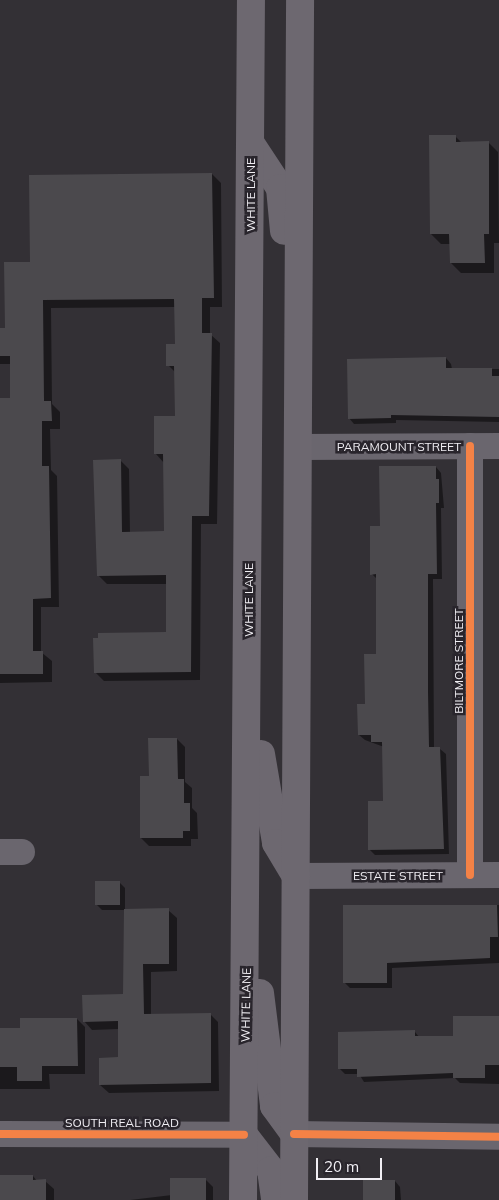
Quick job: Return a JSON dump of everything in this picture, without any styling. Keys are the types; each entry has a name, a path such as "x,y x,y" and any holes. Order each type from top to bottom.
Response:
{"main road":[{"name":"WHITE LANE","path":"243,1200 249,686 250,0"},
{"path":"294,1200 300,0"},
{"path":"250,144 280,188 299,367"},
{"path":"249,686 276,843 296,876"},
{"path":"247,897 274,1106 294,1134"},
{"path":"244,1135 272,1170 275,1200"}],"street":[{"name":"BILTMORE STREET","path":"470,446 470,875"},
{"name":"PARAMOUNT STREET","path":"299,447 499,446"},
{"name":"ESTATE STREET","path":"296,876 499,875"},
{"name":"SOUTH REAL ROAD","path":"0,1134 244,1135"},
{"path":"294,1134 499,1137"}],"building":[{"path":"429,135 456,135 456,142 489,141 489,234 484,234 485,263 450,263 449,234 430,234"},
{"path":"212,173 214,298 202,298 202,333 212,333 209,516 192,516 191,672 94,673 93,638 98,638 98,633 166,632 166,575 97,576 93,460 121,459 122,532 164,531 163,454 154,454 154,416 175,416 174,366 166,366 166,344 175,344 174,299 43,300 44,401 51,401 52,421 42,421 42,466 49,466 51,598 33,599 33,651 43,651 43,674 0,674 0,398 10,398 10,356 0,356 0,328 5,328 4,262 30,262 29,175"},
{"path":"446,357 446,368 492,368 492,376 499,376 499,417 391,415 391,418 348,419 347,359"},
{"path":"379,466 436,466 436,479 439,479 439,503 436,503 437,574 428,574 428,691 429,747 440,747 444,849 368,850 368,801 383,801 382,742 371,742 371,735 358,735 357,704 365,704 364,654 376,654 376,574 370,575 370,526 380,526"},
{"path":"148,738 177,738 178,779 184,779 184,803 190,803 190,831 183,831 183,838 140,838 140,776 149,776"},
{"path":"95,881 120,881 120,905 95,905"},
{"path":"343,905 497,905 498,937 490,937 490,958 387,963 387,983 343,983"},
{"path":"169,908 169,964 143,964 144,1014 211,1013 211,1083 99,1085 99,1058 118,1057 118,1021 83,1022 82,995 123,994 124,909"},
{"path":"453,1016 499,1016 499,1065 485,1065 485,1078 453,1078 453,1073 357,1077 357,1069 338,1069 338,1032 415,1030 415,1036 453,1036"},
{"path":"20,1018 77,1018 78,1066 42,1066 42,1081 17,1081 17,1067 0,1067 0,1028 20,1028"},
{"path":"0,1175 33,1175 33,1180 46,1179 46,1200 0,1200"},
{"path":"170,1178 206,1178 206,1200 170,1200"},
{"path":"363,1180 395,1180 395,1200 363,1200"}],"cycle path":[{"path":"470,446 470,875"},
{"path":"0,1134 244,1135"},
{"path":"294,1134 499,1137"}]}
